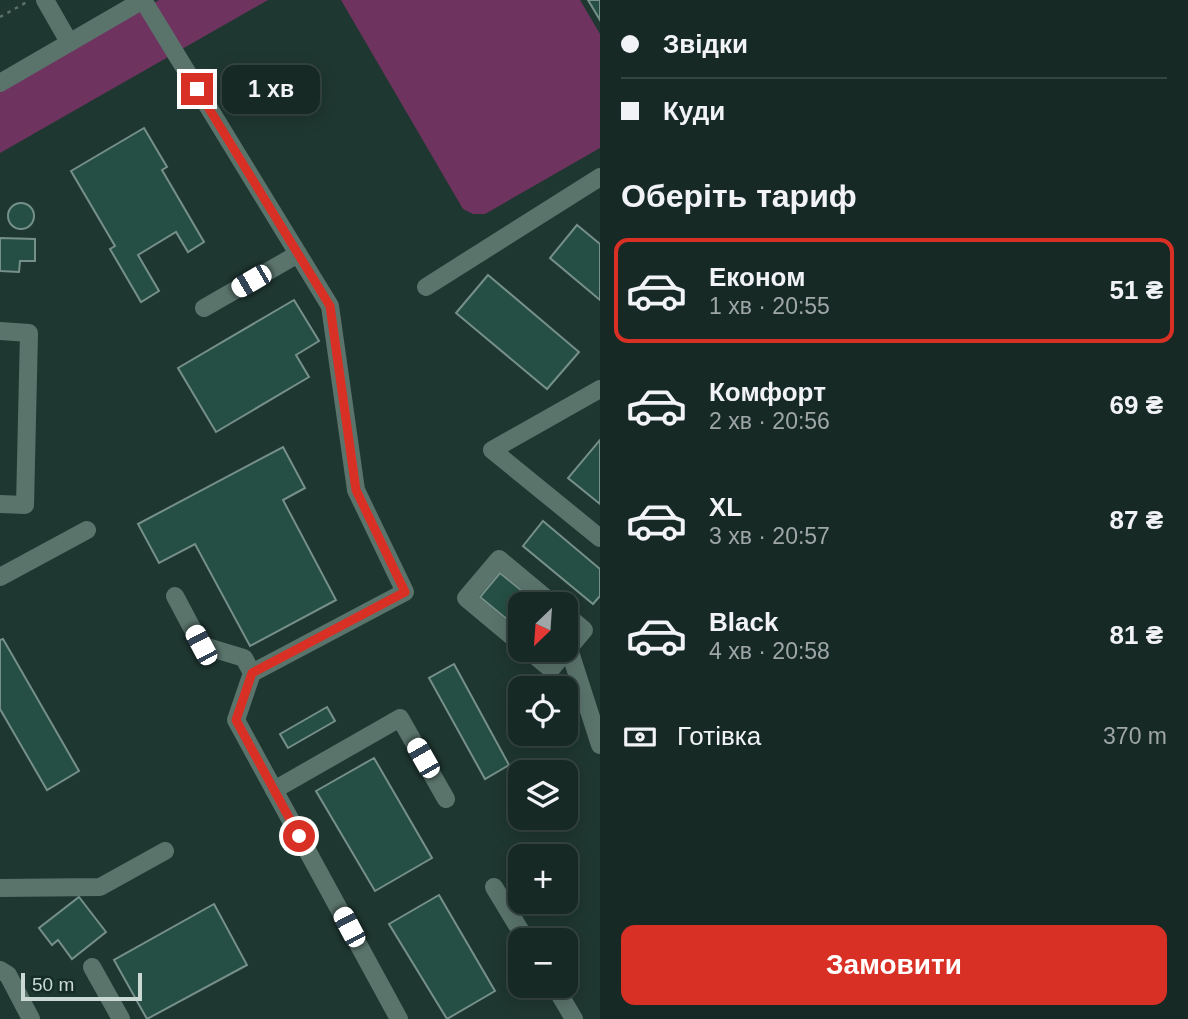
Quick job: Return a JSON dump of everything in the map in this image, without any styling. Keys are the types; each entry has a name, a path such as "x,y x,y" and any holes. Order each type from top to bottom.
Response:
{"street":[{"path":"45,0 69,43"},
{"path":"0,83 143,0 330,306 356,490 405,592 252,673 236,720 399,1019"},
{"path":"426,287 600,177"},
{"path":"204,308 298,254"},
{"path":"0,331 29,333 25,505 0,504"},
{"path":"598,392 492,450 600,538"},
{"path":"0,578 87,530"},
{"path":"508,633 466,598 499,559 538,592"},
{"path":"175,596 201,645 244,658 252,673"},
{"path":"578,625 584,630 578,638"},
{"path":"543,662 551,669 557,662"},
{"path":"573,662 600,745"},
{"path":"274,790 400,718 446,799"},
{"path":"0,888 100,887 165,851"},
{"path":"494,887 519,928"},
{"path":"93,967 121,1019"},
{"path":"0,970 8,975 31,1019"},
{"path":"562,998 574,1019"}],"path":[{"path":"0,18 30,0"}],"shaded area":[{"path":"159,0 268,0 0,153 0,92"},
{"path":"341,0 580,0 600,34 600,148 485,214 473,214 463,209"}],"building":[{"path":"588,0 600,0 600,20"},
{"path":"144,128 167,167 162,170 204,242 188,252 176,232 138,255 159,291 141,302 110,249 115,246 71,171"},
{"path":"21,203 30,207 34,216 30,225 21,229 12,225 8,216 12,207"},
{"path":"577,225 600,244 600,300 550,258"},
{"path":"0,238 35,239 35,261 20,261 19,272 0,271"},
{"path":"488,275 579,352 547,389 456,313"},
{"path":"294,300 319,341 296,355 309,377 216,432 178,368"},
{"path":"600,440 600,504 568,478"},
{"path":"283,447 305,488 283,500 336,600 250,646 195,544 159,563 138,524"},
{"path":"543,521 600,569 600,596 593,604 523,546"},
{"path":"500,573 523,592 508,592 508,620 480,597"},
{"path":"3,639 79,771 47,790 0,709 0,640"},
{"path":"454,664 508,766 485,779 429,678"},
{"path":"327,707 335,721 288,748 280,734"},
{"path":"374,758 432,858 375,891 316,791"},
{"path":"439,895 495,991 447,1019 389,924"},
{"path":"79,897 106,932 72,959 58,940 52,945 39,928"},
{"path":"214,904 247,965 147,1019 114,960"}],"route":[{"path":"197,89 330,306 356,490 405,592 252,673 236,720 299,836"}]}
